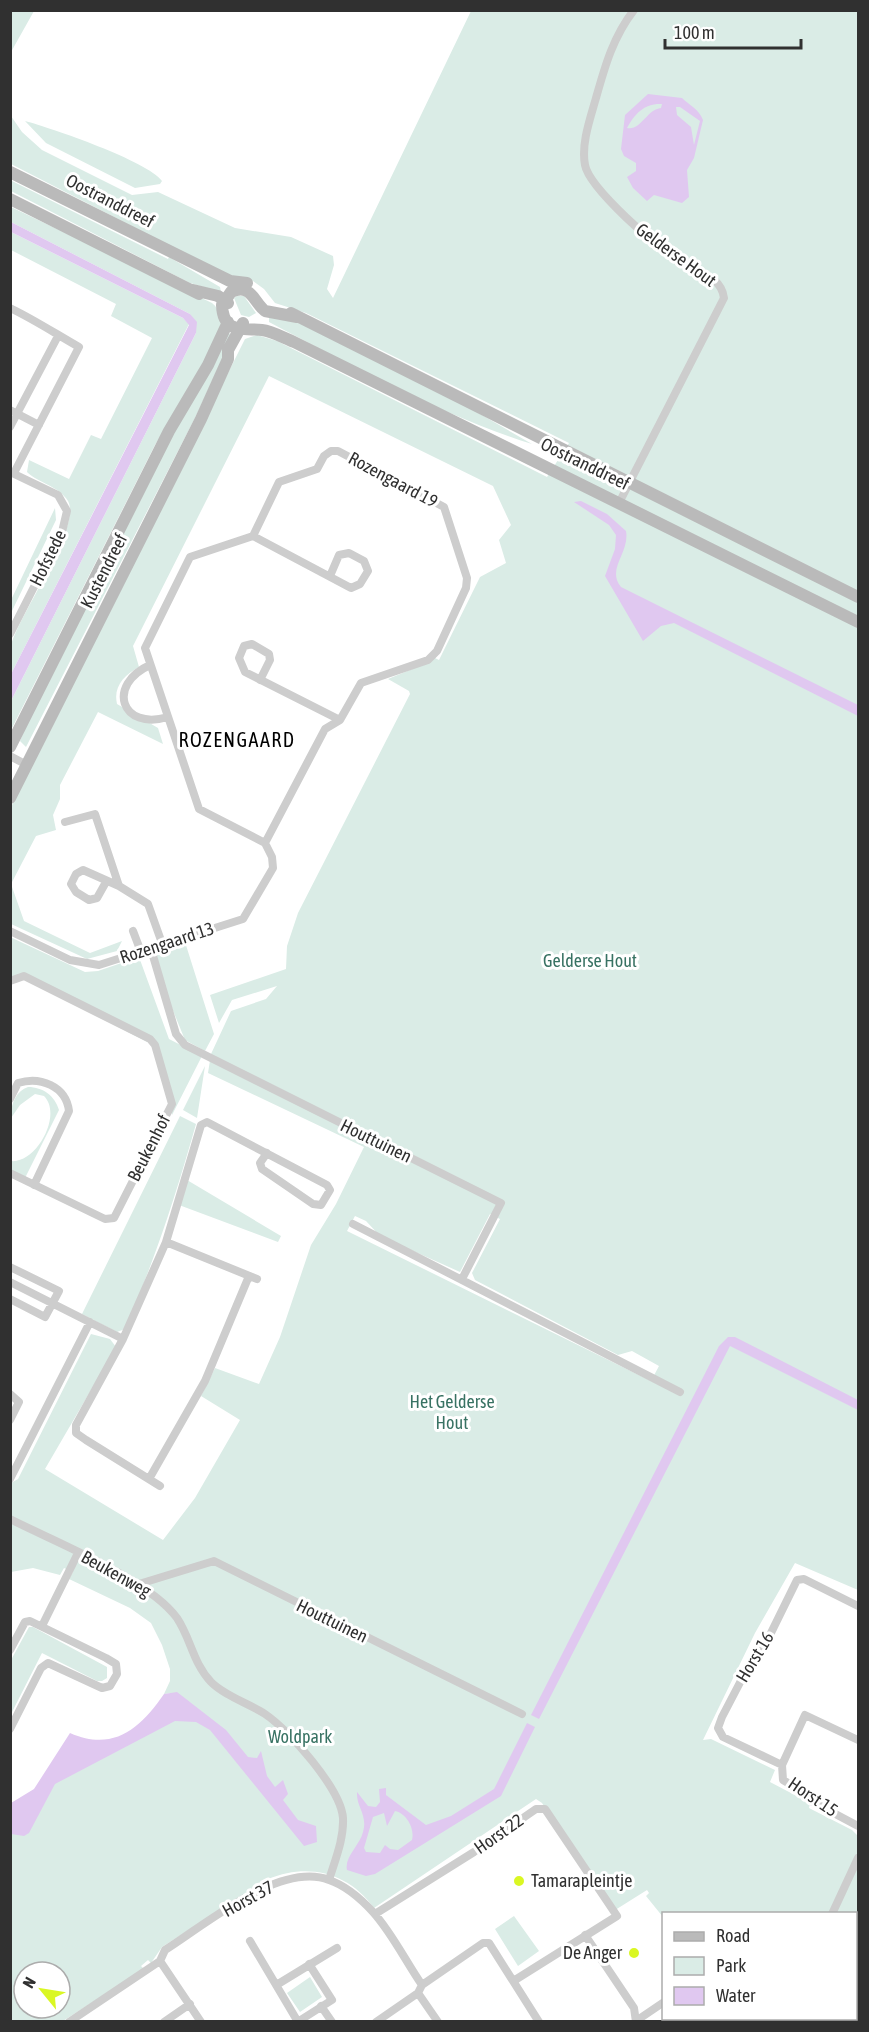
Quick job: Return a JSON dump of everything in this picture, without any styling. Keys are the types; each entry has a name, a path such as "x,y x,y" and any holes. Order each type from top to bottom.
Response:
{"main road":[{"name":"Oostranddreef","path":"10,172 194,264 229,294"},
{"path":"10,199 193,290 229,294 249,283 258,288 262,317 252,324 239,326 233,316 229,294"},
{"name":"Oostranddreef","path":"262,317 297,317 858,597"},
{"name":"Oostranddreef","path":"262,317 294,342 620,501 858,622"},
{"name":"Kustendreef","path":"10,798 201,419 228,359 239,326"},
{"name":"Kustendreef","path":"10,747 169,430 208,365 239,326"}],"street":[{"name":"Gelderse Hout","path":"620,501 724,298 716,280 677,260 635,226 604,194 585,168 585,145 590,119 610,51 634,10"},
{"name":"Hofstede","path":"10,308 45,325 58,336 79,346 12,472 58,495 67,511 62,532 10,633"},
{"path":"10,427 14,412 58,336"},
{"path":"14,412 39,425"},
{"name":"Rozengaard 19","path":"253,536 279,482 317,469 324,456 331,451 338,452 438,501 444,507 467,578 466,588 437,651 428,660 362,683 340,720"},
{"path":"330,576 339,555 349,553 364,561 368,571 360,584 351,588 253,536 190,557 145,648 198,809 265,843 325,729 340,720"},
{"path":"150,665 131,675 125,687 124,700 129,711 143,721 152,722 168,717"},
{"path":"260,680 340,720"},
{"path":"10,756 27,765"},
{"path":"65,822 95,814 119,886"},
{"name":"Rozengaard 13","path":"10,931 81,964 99,965 243,919 273,868 265,843"},
{"path":"105,882 119,886 148,904 163,946"},
{"path":"133,931 141,952"},
{"name":"Houttuinen","path":"151,949 176,1034 185,1045 501,1203 462,1279"},
{"name":"Beukenhof","path":"10,981 24,976 150,1039 155,1045 172,1104 114,1218 105,1219 10,1173"},
{"path":"10,1099 18,1083 30,1079 51,1084 69,1104 69,1111 34,1185"},
{"name":"Beukenhof","path":"160,1486 76,1433 76,1425 123,1340 166,1242 201,1125 207,1122 267,1153 327,1185 330,1190 321,1205 314,1204 262,1170 260,1163 267,1153"},
{"path":"353,1224 680,1392"},
{"path":"149,1479 206,1381 253,1278 166,1242"},
{"path":"10,1267 59,1291 45,1317 10,1299"},
{"path":"10,1282 123,1340"},
{"path":"10,1479 90,1322"},
{"path":"10,1394 19,1402 10,1419"},
{"name":"Beukenweg","path":"10,1519 152,1592 176,1618 198,1667 213,1684 266,1715 280,1727 339,1802 343,1817 342,1836 329,1880"},
{"path":"42,1626 78,1553"},
{"name":"Houttuinen","path":"139,1584 214,1561 522,1714"},
{"name":"Horst 16","path":"782,1765 723,1737 718,1728 722,1717 758,1648 767,1641 797,1580 804,1579 858,1606"},
{"path":"10,1650 25,1622 30,1621 116,1664 117,1674 111,1686 102,1688 48,1663 41,1668 10,1729"},
{"name":"Horst 15","path":"858,1740 805,1715 782,1765 783,1780 808,1796 811,1801 858,1826"},
{"name":"Horst 22","path":"375,1914 474,1852 536,1809 545,1809 617,1916 515,1980"},
{"path":"833,1912 858,1858"},
{"name":"Horst 37","path":"69,2022 160,1961 165,1950 257,1891 277,1882 297,1878 329,1880 353,1893 375,1914 438,2022"},
{"path":"585,1935 634,2008 636,2021 662,2003"},
{"path":"250,1941 278,1984 280,1994 299,2021 332,2000 309,1964"},
{"path":"376,2022 483,1943 489,1943 515,1980 519,1992 539,2022"},
{"path":"278,1984 337,1948"},
{"path":"160,1961 201,2022"},
{"path":"164,2022 190,2004"},
{"path":"321,2006 332,2022"}],"green space":[{"path":"10,11 34,11 11,52 10,52"},
{"path":"471,11 858,11 858,1590 795,1563 755,1633 703,1740 711,1739 775,1770 770,1782 810,1803 809,1808 852,1830 858,1836 858,2021 854,2020 857,2020 857,1912 662,1912 662,1916 646,1896 649,1893 647,1890 612,1912 542,1803 536,1799 374,1908 353,1886 327,1874 298,1871 268,1879 162,1947 151,1963 148,1960 141,1966 144,1969 72,2015 72,1960 12,1960 12,2020 65,2020 11,2021 11,1814 47,1787 119,1745 174,1693 164,1694 170,1681 170,1669 151,1623 130,1608 69,1579 73,1572 64,1568 60,1575 33,1568 11,1572 11,1483 18,1479 91,1334 110,1339 116,1347 45,1469 163,1540 195,1498 240,1420 201,1396 215,1368 259,1384 280,1337 311,1245 336,1204 364,1147 208,1073 211,1054 231,1011 266,999 277,986 232,1000 219,1023 210,995 286,969 287,946 298,913 410,694 409,691 388,679 422,665 429,655 439,660 480,577 506,563 499,540 511,525 493,486 269,376 133,646 139,667 124,678 118,687 117,704 158,728 163,744 98,712 60,785 60,799 53,815 56,830 36,836 11,884 24,921 90,953 122,941 117,951 87,959 11,924 10,809 245,339 257,335 277,341 547,477 569,443 306,313 275,303 264,289 253,281 225,274 11,164 11,116 22,132 42,150 132,195 158,192 235,228 291,237 333,256 334,265 327,289 333,298","holes":["490,1214 500,1219 472,1273 475,1280 618,1355 632,1351 659,1366 651,1381 347,1231 355,1216 366,1221 380,1236 460,1272"]},
{"path":"25,121 119,155 153,173 162,181 160,184 135,188 46,143"},
{"path":"10,180 168,259 169,257 220,287 221,292 190,283 11,191"},
{"path":"11,207 212,303 219,312 221,332 155,445 11,730 11,701 196,333 190,314 11,222"},
{"path":"11,232 183,318 189,324 11,674 10,649 16,632 58,550 70,513 68,501 64,496 27,472 29,460 69,479 91,435 101,439 152,338 111,316 116,304 11,250"},
{"path":"244,296 256,313 249,317 241,315 234,298"},
{"path":"269,317 303,324 468,407 532,444 464,419 398,389 269,322"},
{"path":"228,333 233,335 196,416 26,747 20,741 28,721 185,410"},
{"path":"55,508 56,520 11,613 11,600"},
{"path":"10,937 85,972 98,971 139,957 169,1039 202,1056 172,1115 159,1056 151,1044 24,978 11,983"},
{"path":"185,942 214,1034 205,1051 185,1040 150,954"},
{"path":"205,1066 197,1118 183,1110"},
{"path":"28,1087 48,1093 55,1100 59,1110 25,1178 11,1171 11,1161 20,1160 37,1147 44,1137 50,1115 49,1104 44,1096 35,1094 20,1105 11,1118 15,1099"},
{"path":"180,1116 196,1124 146,1279 125,1329 117,1332 82,1314"},
{"path":"187,1180 281,1236 278,1242 179,1205"},
{"path":"29,1627 33,1627 107,1667 107,1678 97,1681 42,1653 11,1714 11,1660"},
{"path":"514,1916 539,1951 518,1966 495,1929"},
{"path":"310,1977 322,1997 300,2012 287,1993"}],"water":[{"path":"648,94 682,98 701,116 703,120 694,158 687,170 689,197 682,203 654,195 647,201 633,188 627,177 636,171 636,163 624,156 621,149 625,115","holes":["662,104 661,108 656,109 636,126 627,128 641,110 650,105","676,107 680,107 700,121 694,145 691,127 677,115"]},
{"path":"11,222 190,314 197,322 196,333 11,701 11,674 189,325 183,318 11,232"},
{"path":"581,501 607,514 626,531 625,546 616,574 621,587 858,705 858,716 674,623 661,626 643,641 605,576 615,549 616,535 609,525 574,502"},
{"path":"728,1337 735,1337 858,1400 858,1410 730,1346 539,1719 531,1715 719,1346"},
{"path":"177,1692 226,1730 248,1757 257,1758 261,1751 267,1776 275,1787 283,1780 288,1794 283,1800 298,1820 316,1826 317,1842 304,1846 210,1730 196,1722 175,1721 55,1784 29,1833 24,1836 11,1834 11,1803 34,1789 70,1733 99,1740 124,1734 145,1718 164,1694"},
{"path":"527,1723 535,1727 501,1796 375,1874 366,1876 347,1870 348,1860 361,1837 364,1826 357,1792 368,1806 376,1807 380,1802 379,1789 386,1788 386,1795 426,1825 451,1816 494,1789","holes":["395,1811 399,1812 411,1826 412,1840 398,1850 390,1849 385,1845 380,1853 366,1852 364,1848 373,1817 384,1813 387,1826"]}],"place":[{"name":"Tamarapleintje","path":"519,1881"},
{"name":"De Anger","path":"634,1953"}],"district":[{"name":"ROZENGAARD","path":"237,740"}],"park label":[{"name":"Het Gelderse Hout","path":"452,1412"},
{"name":"Woldpark","path":"300,1737"}]}
